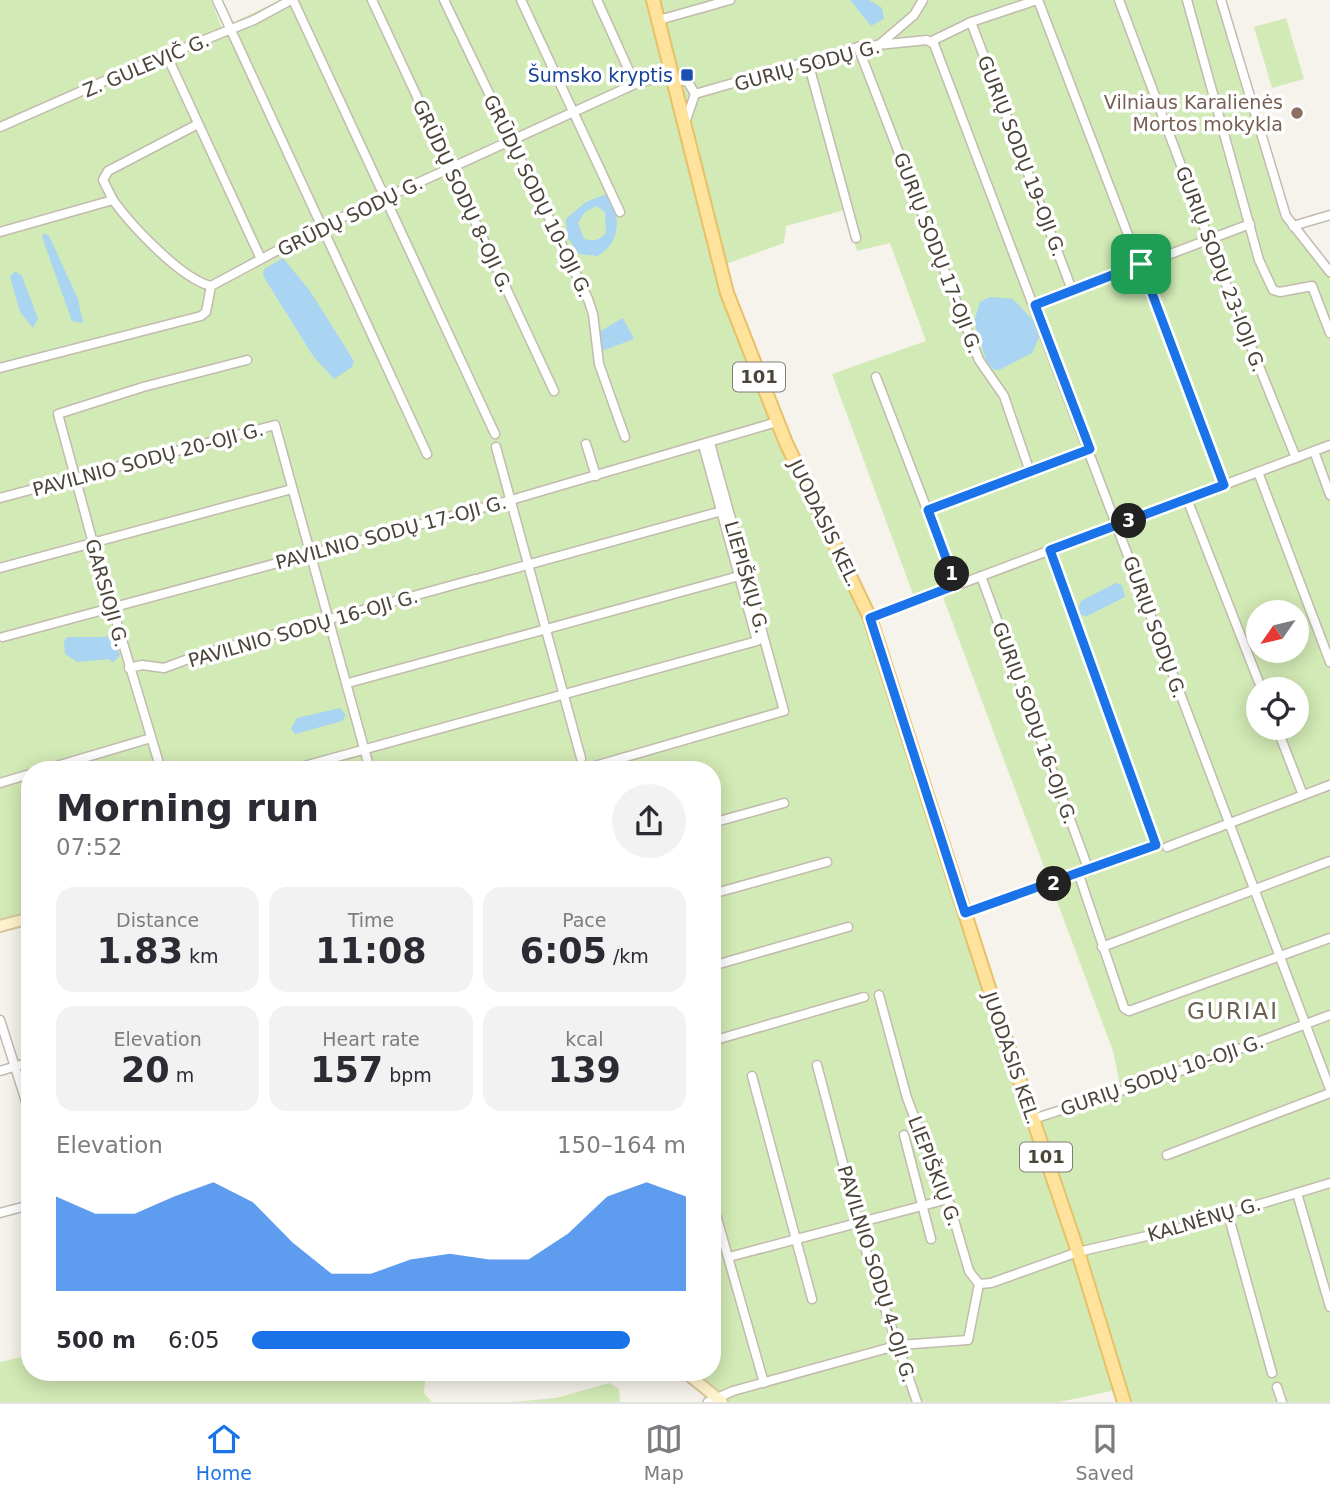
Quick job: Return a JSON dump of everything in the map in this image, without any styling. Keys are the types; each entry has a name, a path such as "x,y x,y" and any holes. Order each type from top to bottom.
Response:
{"main road":[{"name":"101","path":"653,0 685,123"},
{"name":"JUODASIS KEL.","path":"685,123 727,293 777,422 870,618 1032,1119 1078,1252 1124,1402"}],"street":[{"path":"217,0 427,454"},
{"path":"292,0 495,434"},
{"name":"Z. GULEVIČ G.","path":"0,127 230,30 292,0"},
{"name":"GRŪDŲ SODŲ 8-OJI G.","path":"372,0 554,391"},
{"name":"GRŪDŲ SODŲ 10-OJI G.","path":"444,0 591,308 599,364 625,438"},
{"path":"521,0 620,212"},
{"path":"597,0 635,85"},
{"path":"659,20 730,0"},
{"path":"880,44 914,15 923,0"},
{"path":"932,41 971,22 1037,0 1224,485"},
{"name":"GURIŲ SODŲ 23-IOJI G.","path":"1119,0 1208,240 1296,458"},
{"path":"1187,0 1259,260 1273,290 1312,286 1330,333"},
{"path":"1221,0 1282,204 1293,226 1330,272"},
{"name":"GURIŲ SODŲ 19-OJI G.","path":"971,22 1072,290"},
{"name":"GURIŲ SODŲ G.","path":"695,94 858,47 932,41 1090,449 1330,1091"},
{"name":"GURIŲ SODŲ 17-OJI G.","path":"858,47 979,360 1004,396 1030,472"},
{"path":"167,56 261,259"},
{"path":"808,62 856,238"},
{"path":"674,76 688,82 695,94 685,123"},
{"name":"GRŪDŲ SODŲ G.","path":"211,286 321,228 510,140 635,85 674,76"},
{"path":"0,368 201,316 206,312 211,286 191,278 132,223 113,200 103,180 108,171 198,124"},
{"path":"0,232 113,200"},
{"path":"1293,226 1330,215"},
{"path":"1035,305 1250,224"},
{"name":"GARSIOJI G.","path":"158,761 93,544 58,414 144,387 247,360"},
{"path":"876,377 956,585"},
{"name":"PAVILNIO SODŲ 17-OJI G.","path":"3,637 511,500 777,422"},
{"name":"PAVILNIO SODŲ 20-OJI G.","path":"0,498 275,425 368,761"},
{"path":"586,444 596,476"},
{"path":"320,761 757,641 706,444"},
{"name":"LIEPIŠKIŲ G.","path":"615,761 784,711 706,444"},
{"path":"870,618 1330,445"},
{"path":"496,447 581,758"},
{"path":"928,510 1090,449"},
{"path":"1314,451 1330,495"},
{"path":"1258,472 1330,662"},
{"path":"0,568 292,489"},
{"path":"1187,499 1257,677"},
{"name":"PAVILNIO SODŲ 16-OJI G.","path":"129,668 142,665 164,668 330,618 722,511"},
{"path":"965,913 1079,875 1156,845 1050,550"},
{"path":"348,683 740,576"},
{"name":"GURIŲ SODŲ 16-OJI G.","path":"981,576 1089,871"},
{"path":"73,761 150,738"},
{"path":"1282,740 1301,790"},
{"path":"0,783 21,777"},
{"path":"1167,847 1330,785"},
{"path":"721,821 784,803"},
{"path":"1102,947 1330,861"},
{"path":"721,891 827,862"},
{"path":"1079,875 1124,1008 1129,1011 1330,938"},
{"path":"0,926 21,920"},
{"path":"721,963 848,927"},
{"name":"LIEPIŠKIŲ G.","path":"879,995 907,1098 948,1199 970,1271 979,1284"},
{"path":"721,1038 864,997"},
{"name":"GURIŲ SODŲ 10-OJI G.","path":"1032,1119 1164,1077 1330,1015"},
{"path":"0,1020 21,1087"},
{"path":"0,1070 21,1064"},
{"name":"PAVILNIO SODŲ 4-OJI G.","path":"817,1065 859,1224 916,1402"},
{"path":"752,1076 811,1299"},
{"path":"1167,1155 1330,1091"},
{"path":"904,1135 931,1239"},
{"name":"KALNĖNŲ G.","path":"1078,1252 1228,1214 1330,1183"},
{"path":"1297,1193 1330,1307"},
{"path":"729,1257 948,1199"},
{"path":"0,1213 21,1207"},
{"path":"1228,1214 1272,1373"},
{"path":"721,1231 764,1383"},
{"path":"695,1381 716,1401 764,1383 899,1345 968,1340 979,1284 991,1283 1078,1252"},
{"path":"1277,1387 1282,1402"}],"green space":[{"path":"0,0 211,0 222,28 280,0 648,0 723,298 768,417 869,629 1116,1390 1059,1402 702,1402 705,1395 687,1381 721,1381 721,761 21,761 21,914 0,920","holes":["263,276 334,332 354,360 313,356"]},
{"path":"659,0 1219,0 1283,217 1330,278 1330,1402 1128,1402 1036,1115 1121,1089 1113,1051 940,589 914,597 832,374 926,341 890,243 857,251 845,210 786,226 784,243 723,265"},
{"path":"1286,18 1304,79 1272,88 1254,27"},
{"path":"21,1357 21,1381 425,1381 424,1393 432,1402 0,1402 0,1362"},
{"path":"609,1383 619,1389 620,1402 513,1402 556,1398"}],"water":[{"path":"850,0 869,0 882,8 884,19 871,26"},
{"path":"607,194 617,220 615,237 605,251 597,256 579,254 567,237 566,219 586,202","holes":["597,206 605,212 606,233 596,240 584,239 578,223 585,212"]},
{"path":"44,233 49,236 78,299 83,323 72,321 42,237"},
{"path":"283,258 310,291 354,361 352,367 334,379 313,356 263,276 264,269"},
{"path":"15,271 22,276 38,319 33,328 20,312 10,277"},
{"path":"990,297 1013,299 1033,320 1040,335 1032,353 999,370 994,370 987,363 974,322 980,302"},
{"path":"623,318 634,339 602,351 599,332"},
{"path":"1116,583 1122,585 1125,597 1087,616 1080,615 1078,609 1081,601"},
{"path":"113,633 120,656 112,663 109,659 77,662 65,654 64,642 67,637 105,637"},
{"path":"340,708 346,715 342,721 295,734 291,729 297,718"}],"place":[{"name":"Šumsko kryptis","path":"687,75"},
{"name":"Vilniaus Karalienės Mortos mokykla","path":"1297,113"}],"district":[{"name":"GURIAI","path":"1233,1011"}],"route":[{"path":"1141,264 1224,485 1050,550 1156,845 1079,875 965,913 870,618 956,585 928,510 1090,449 1035,305 1141,264"}]}
